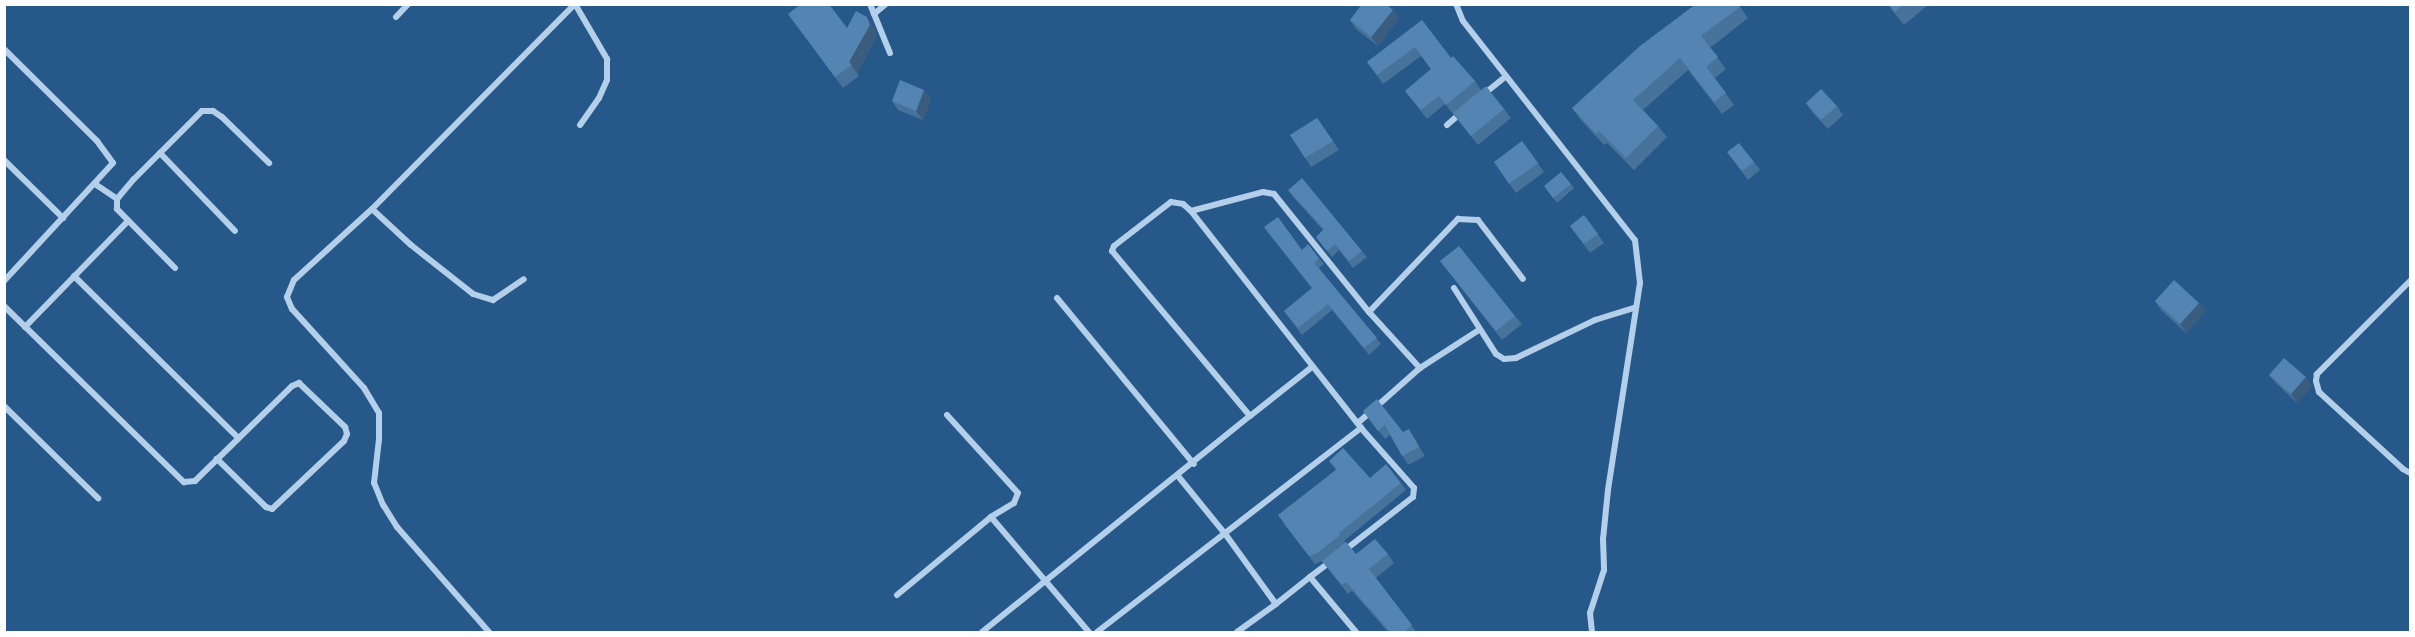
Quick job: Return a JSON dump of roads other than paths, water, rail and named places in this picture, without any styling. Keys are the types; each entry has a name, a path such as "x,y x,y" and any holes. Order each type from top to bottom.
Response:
{"street":[{"path":"396,17 408,4"},
{"path":"489,633 397,526 383,505 374,483 379,413 364,388 292,309 287,297 294,280 372,209 575,4 607,59 607,80 599,98 580,125"},
{"path":"870,4 891,53"},
{"path":"874,14 886,4"},
{"path":"1456,4 1463,21 1635,240 1640,283 1634,309 1608,490 1603,539 1604,570 1590,613 1592,633"},
{"path":"4,49 108,154 113,163 6,277"},
{"path":"1480,97 1506,76"},
{"path":"1447,125 1472,104"},
{"path":"175,268 117,209 117,199 134,178 202,111 213,111 269,163"},
{"path":"160,153 235,231"},
{"path":"4,160 63,218"},
{"path":"95,184 117,199"},
{"path":"1191,211 1263,192 1274,194 1369,312 1420,368"},
{"path":"1237,633 1415,494 1414,488 1360,425 1191,211 1182,204 1171,202 1114,246 1112,251 1250,416"},
{"path":"372,209 452,280 479,297 493,300 524,279"},
{"path":"1369,312 1458,219 1478,220 1523,279"},
{"path":"25,327 128,221"},
{"path":"74,276 238,438"},
{"path":"2410,281 2317,374 2316,381 2319,392 2403,470 2410,473"},
{"path":"1454,288 1479,330 1496,354 1504,359 1516,358 1595,320 1634,309"},
{"path":"1057,298 1194,464"},
{"path":"4,306 184,482 195,481 217,459 238,438 292,386 299,383 345,427 347,434 345,441 272,509 266,507 217,459"},
{"path":"1097,633 1226,535 1360,425 1420,368 1479,330"},
{"path":"982,633 1313,366"},
{"path":"4,406 98,498"},
{"path":"897,595 991,517 1014,503 1018,493 947,415"},
{"path":"1178,476 1226,535 1275,604"},
{"path":"991,517 1048,580 1089,633"},
{"path":"1310,577 1356,633"}]}
